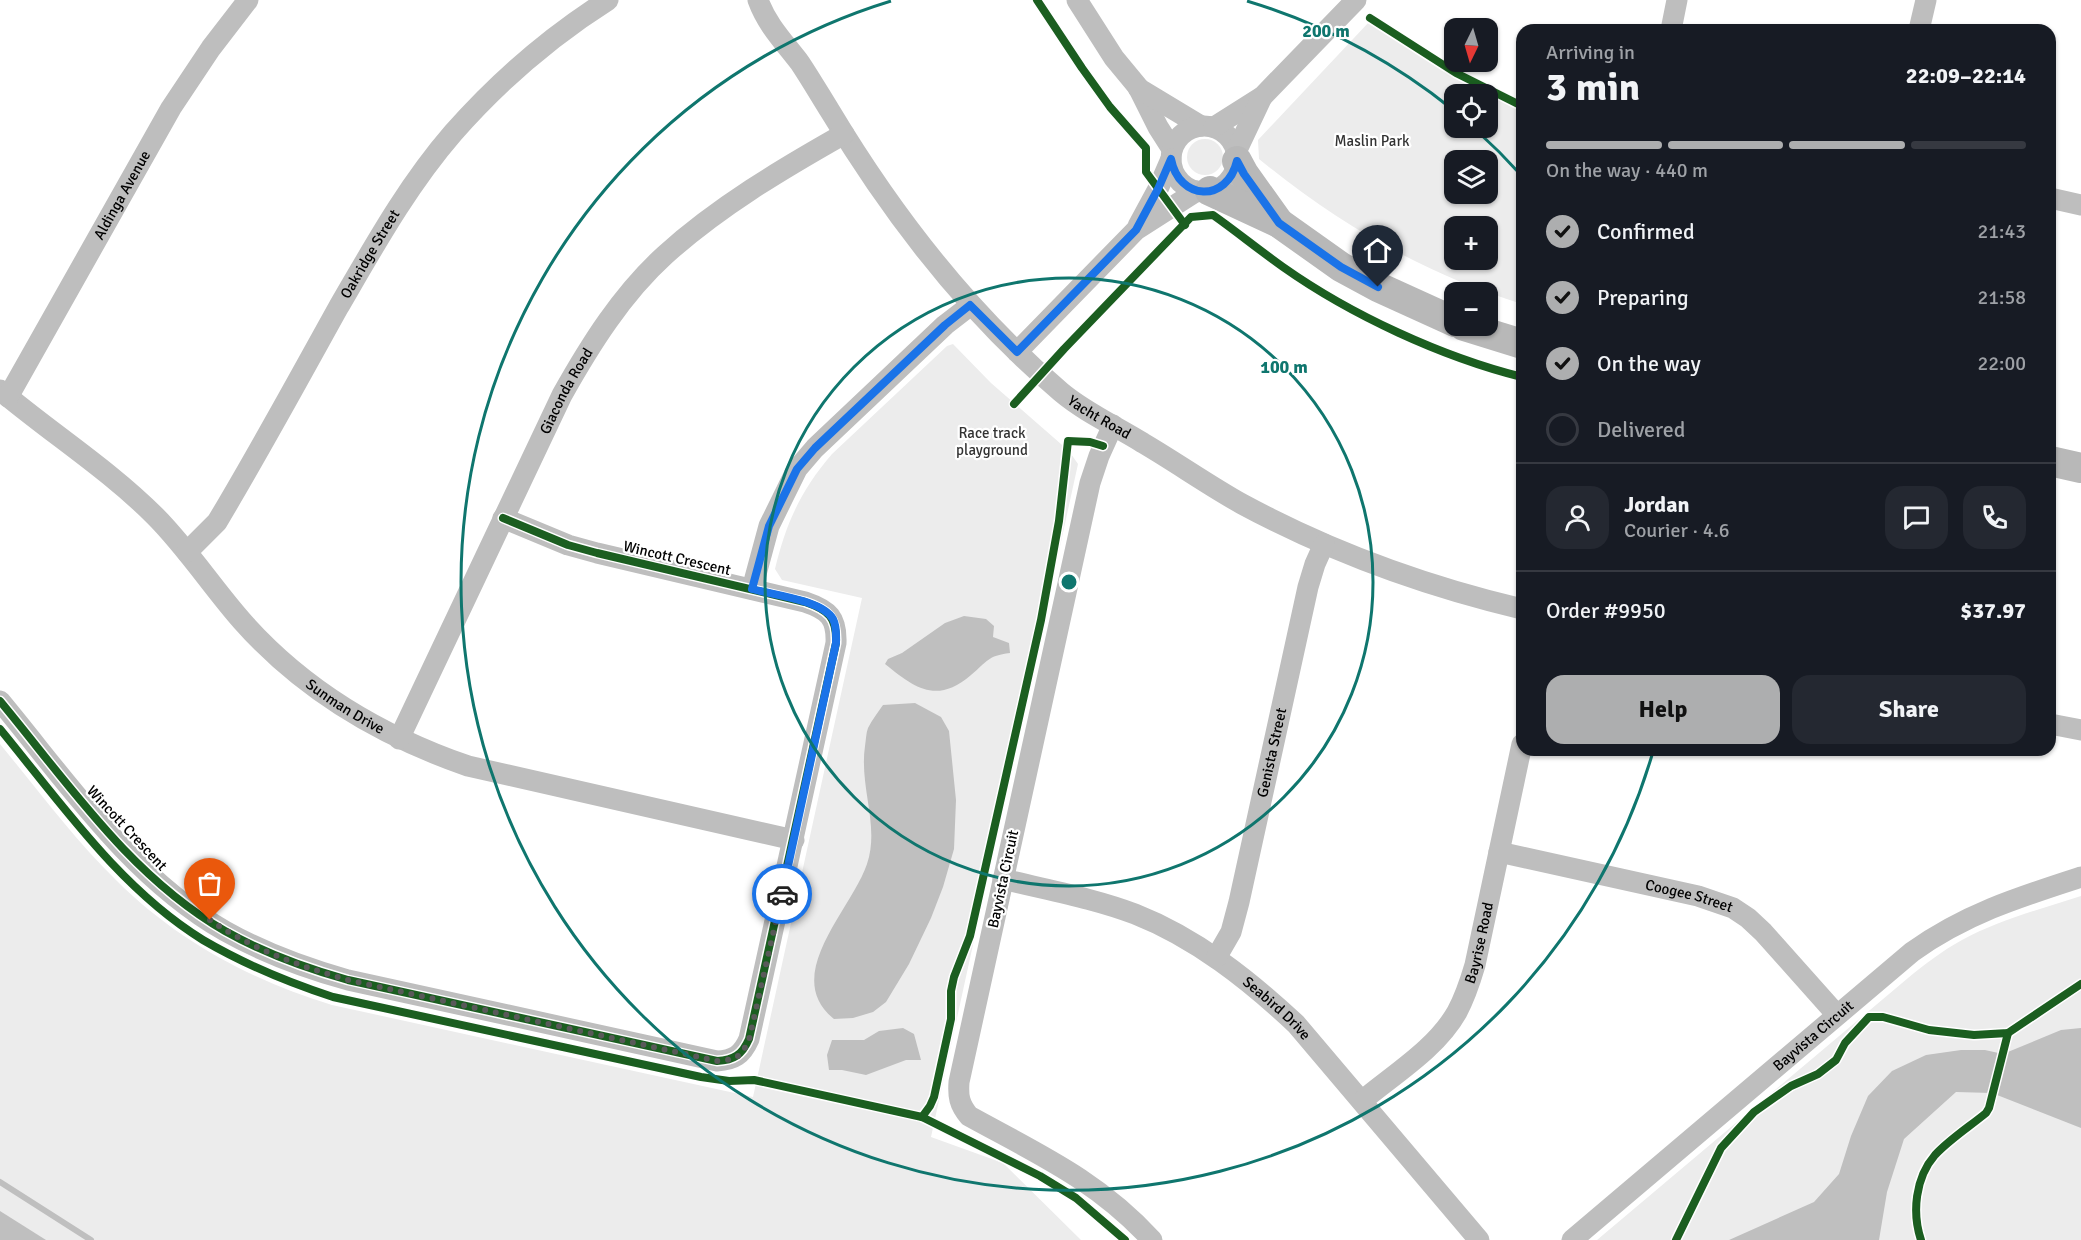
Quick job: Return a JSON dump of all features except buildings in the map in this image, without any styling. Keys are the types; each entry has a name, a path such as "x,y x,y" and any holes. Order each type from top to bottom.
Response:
{"street":[{"name":"Aldinga Avenue","path":"4,394 171,108 211,48 248,0"},
{"name":"Oakridge Street","path":"187,552 217,522 369,255 414,184 453,134 495,90 538,50 608,0"},
{"name":"Yacht Road","path":"758,0 769,23 800,64 901,219 970,305 1017,352 1064,394 1234,499 1324,544 1426,583 1516,607"},
{"name":"Yacht Road","path":"767,0 780,17 800,64"},
{"path":"1077,0 1114,58 1138,87 1172,154 1173,170 1178,180 1187,187 1203,191 1279,223 1341,267 1378,287 1444,317"},
{"path":"1136,230 1183,134 1191,128 1207,127 1263,96 1356,0"},
{"path":"1672,24 1677,0"},
{"path":"1920,24 1926,0"},
{"path":"1138,87 1207,127 1224,133 1232,141 1244,174 1279,223"},
{"path":"1017,352 1136,230 1203,191 1220,188 1228,181 1234,172 1237,156 1263,96"},
{"name":"Giaconda Road","path":"399,738 562,395 608,322 633,289 664,255 734,201 844,134"},
{"path":"2056,199 2081,205"},
{"path":"752,589 769,526 797,469 815,448 945,325 970,305"},
{"path":"1496,336 1516,342"},
{"name":"Sunman Drive","path":"4,394 138,500 187,552 241,620 293,671 330,699 399,738 468,766 794,840"},
{"name":"Bayvista Circuit","path":"1113,425 1090,483 959,1082 958,1097 969,1116 1036,1151 1099,1191 1152,1240"},
{"path":"2056,462 2081,468"},
{"name":"Wincott Crescent","path":"0,701 108,832 139,866 189,907 224,930 259,948 300,966 348,980 717,1061 729,1061 745,1050 749,1040 836,643 837,630 833,619 822,608 568,545 503,518"},
{"name":"Genista Street","path":"1216,958 1231,932 1239,902 1308,587 1324,544"},
{"path":"2056,725 2081,730"},
{"name":"Bayrise Road","path":"1362,1101 1442,1033 1456,1014 1467,993 1519,756"},
{"name":"Coogee Street","path":"1498,852 1716,900 1733,908 1749,918 1763,932 1837,1015"},
{"name":"Bayvista Circuit","path":"1572,1240 1912,952 1936,935 1985,909 2081,877"},
{"name":"Seabird Drive","path":"1003,879 1091,900 1135,914 1175,933 1216,958 1270,999 1290,1018 1479,1240"}],"green space":[{"name":"Maslin Park","path":"1369,22 1444,72 1468,84 1444,84 1444,138 1498,138 1498,99 1516,108 1516,302 1498,296 1498,282 1461,282 1451,278 1384,245 1320,205 1259,159 1258,140"},
{"path":"1205,139 1218,144 1223,157 1218,170 1205,175 1192,170 1187,157 1192,144"},
{"name":"Race track playground","path":"953,344 991,383 1069,451 1078,464 931,1137 1003,1163 1081,1240 0,1240 0,744 56,814 139,902 190,940 244,971 332,1005 753,1097 862,598 782,580 775,569 779,552 796,508 821,467 947,346"},
{"path":"2081,896 2081,1240 1597,1240 1934,958 1962,940 1991,927 2020,915"}],"shaded area":[{"path":"964,616 986,619 994,626 993,637 1009,643 1010,653 992,658 959,684 937,691 917,686 885,664 888,659 902,653 945,623"},
{"path":"915,703 941,717 949,731 956,800 954,849 931,918 909,964 886,1002 873,1012 853,1018 834,1019 819,1002 814,983 817,963 825,942 859,882 870,850 871,835 864,761 867,730 883,705"},
{"path":"903,1028 914,1034 921,1060 906,1060 866,1075 829,1070 827,1055 832,1040 864,1040 879,1031"},
{"path":"2081,1028 2081,1128 1992,1093 1956,1092 1904,1139 1887,1192 1879,1240 1729,1240 1814,1202 1839,1174 1851,1136 1868,1096 1892,1071 1926,1055 1961,1050 1985,1050 2003,1054 2061,1030"},
{"path":"0,1211 46,1240 0,1240"}],"waterway":[{"path":"0,1182 91,1240"}],"cycle path":[{"path":"1037,0 1110,107 1146,148 1146,172 1185,225"},
{"path":"1370,18 1456,73 1516,103"},
{"path":"1014,404 1191,217 1213,215 1274,261 1367,318 1460,358 1516,375"},
{"path":"922,1117 934,1097 951,1019 951,991 954,977 970,936 1041,620 1059,521 1068,441 1090,442 1103,446"},
{"path":"0,701 76,796 130,856 191,909 225,931 255,946 300,965 348,980 717,1061 733,1058 740,1053 749,1039 836,643 833,621 826,612 805,602 568,545 503,518"},
{"path":"0,729 93,843 145,896 203,940 250,965 333,997 701,1077 729,1081 754,1080 922,1117 1040,1176 1076,1198 1125,1240"},
{"path":"1676,1240 1721,1148 1754,1112 1791,1086 1818,1074 1836,1060 1845,1043 1869,1017 1883,1017 1929,1030 1974,1035 2008,1033 2081,984"},
{"path":"1921,1240 1916,1207 1923,1174 1941,1149 1986,1113 2008,1033"}],"way so far":[{"path":"210,920 259,948 300,966 348,980 717,1061 729,1061 745,1050 749,1040 782,894"}],"route":[{"path":"782,894 837,630 833,619 822,608 752,589 769,526 797,469 815,448 945,325 970,305 1017,352 1136,230 1171,159 1178,180 1187,187 1203,192 1220,188 1228,181 1237,161 1279,223 1341,267 1378,287"}]}
